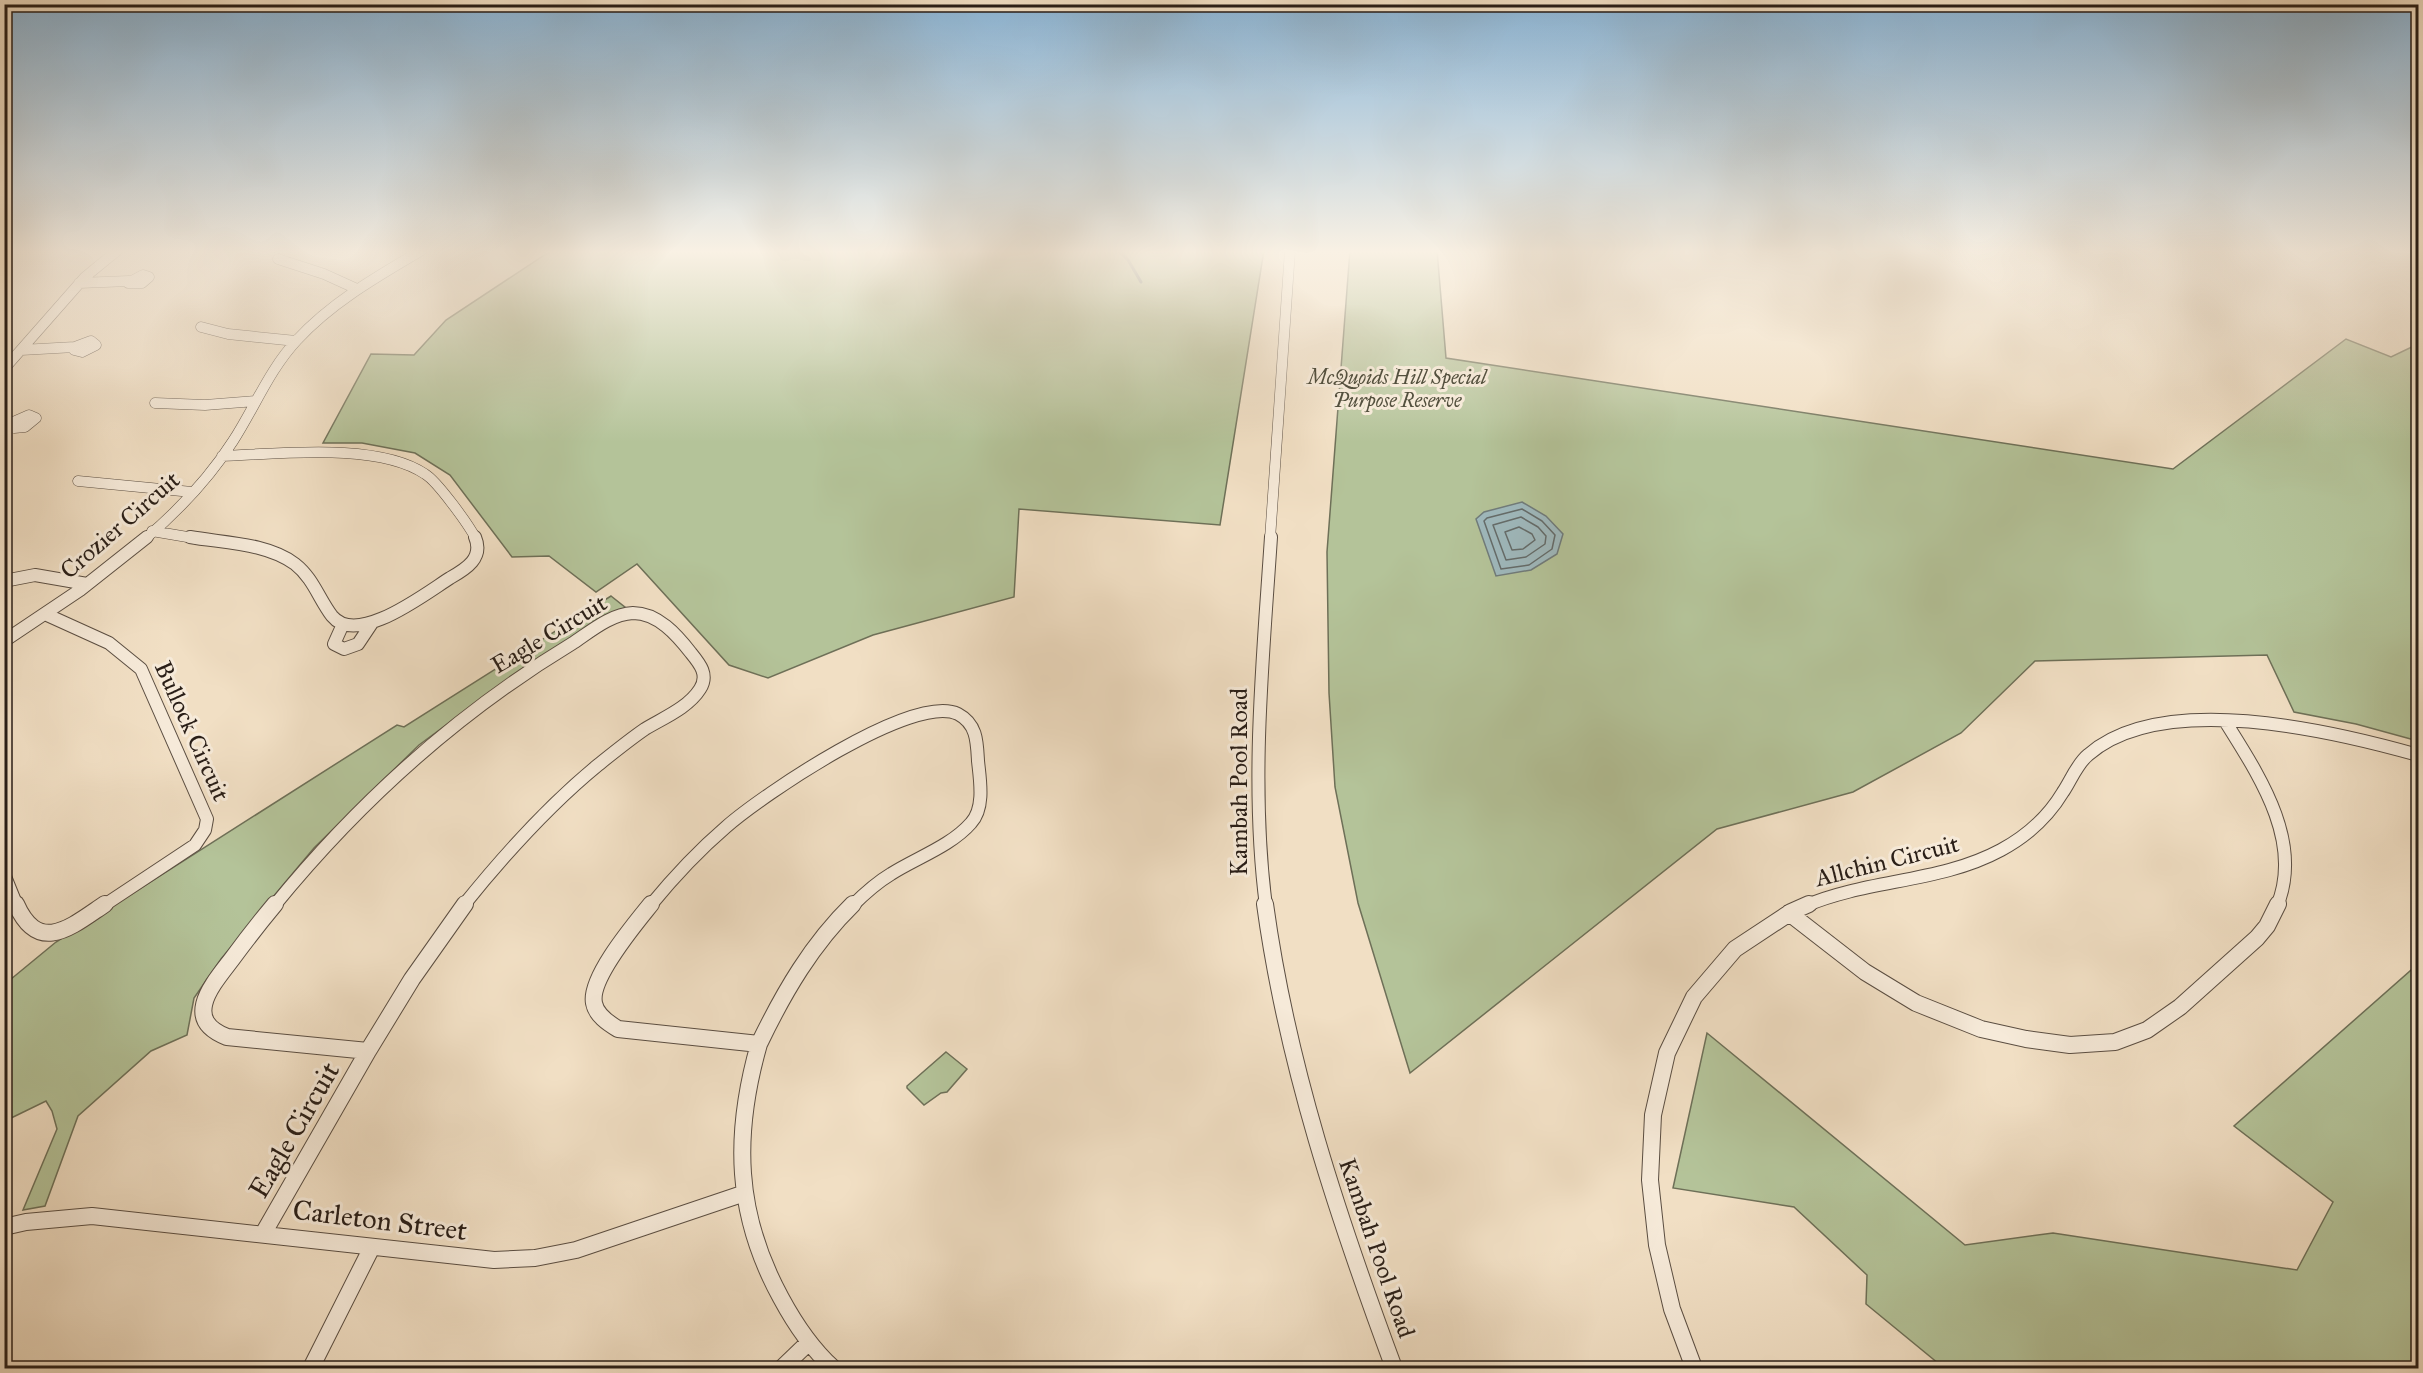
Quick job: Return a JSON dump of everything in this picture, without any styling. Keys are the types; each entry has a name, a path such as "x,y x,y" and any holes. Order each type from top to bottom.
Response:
{"street":[{"path":"4,369 53,314"},
{"name":"Crozier Circuit","path":"4,640 87,584 152,531 192,492 222,456 268,378 296,341 324,314"},
{"name":"Kambah Pool Road","path":"1286,314 1258,771 1262,878 1273,959 1286,1026 1316,1147 1394,1368"},
{"path":"201,327 228,334 296,341"},
{"path":"21,350 75,347"},
{"path":"155,403 205,405 256,401"},
{"path":"152,531 251,547 279,554 294,562 306,573 332,616 343,624 372,623 393,614 467,568 477,556 477,540 436,484 426,474 405,462 369,454 222,456"},
{"path":"78,481 192,492"},
{"path":"4,581 28,575 41,575 87,584"},
{"name":"Bullock Circuit","path":"4,874 27,927 38,934 54,934 71,927 195,845 202,838 207,826 207,819 141,669 132,658 114,646 45,614"},
{"name":"Eagle Circuit","path":"263,1234 368,1051 430,949 469,897 509,849 588,774 639,734 691,700 702,687 704,677 699,663 661,622 641,614 628,614 610,619 504,686 437,738 354,814 306,867 258,924 207,993 202,1005 202,1017 207,1026 221,1035 368,1051"},
{"path":"343,624 334,644 344,649 358,644 372,623"},
{"path":"759,1044 618,1029 602,1020 594,1005 593,994 596,982 632,928 667,885 705,846 770,793 831,754 876,732 927,712 944,711 964,718 974,729 977,738 979,809 970,826 960,835 897,869 846,910 803,961 779,1000 759,1044 745,1096 741,1125 742,1194 758,1251 770,1280 808,1343 833,1368"},
{"path":"1790,913 1875,980 1913,1002 1962,1024 2013,1037 2051,1043 2087,1045 2133,1037 2157,1025 2246,948 2266,928 2278,903 2285,877 2284,848 2277,818 2257,772 2225,721"},
{"name":"Allchin Circuit","path":"1694,1368 1676,1320 1659,1258 1649,1195 1648,1160 1652,1111 1663,1065 1692,1001 1730,955 1752,936 1790,913 1824,898 1862,887 1924,877 1961,867 2009,846 2045,817 2087,756 2116,736 2142,728 2170,722 2225,721 2280,725 2323,732 2418,755"},
{"name":"Carleton Street","path":"4,1227 37,1220 92,1216 474,1259 535,1258 576,1250 742,1194"},
{"path":"311,1368 372,1247"},
{"path":"782,1368 808,1343"}],"green space":[{"path":"455,314 1254,314 1220,525 1019,509 1014,597 873,635 768,678 729,665 637,564 596,592 549,556 512,557 450,475 415,453 362,443 323,443 371,354 414,355 446,320"},
{"name":"McQuoids Hill Special Purpose Reserve","path":"1345,314 1442,314 1446,358 2173,469 2346,339 2391,357 2418,344 2418,695 2415,695 2418,741 2356,724 2294,712 2267,655 2035,661 1961,733 1853,792 1717,829 1410,1073 1358,903 1335,787 1329,693 1327,552"},
{"path":"611,596 626,608 530,663 419,745 314,848 221,959 194,998 187,1035 151,1051 78,1116 45,1206 23,1210 57,1129 52,1111 46,1101 5,1121 5,984 56,942 397,725 404,727"},
{"path":"2418,964 2418,1368 1944,1368 1866,1304 1867,1275 1794,1207 1673,1188 1707,1033 1965,1245 2053,1233 2297,1270 2333,1202 2234,1126"},
{"path":"946,1052 967,1069 947,1092 941,1093 924,1105 907,1086"}],"water":[{"path":"1522,502 1546,516 1563,534 1557,554 1531,570 1496,576 1476,519 1484,512"}]}
